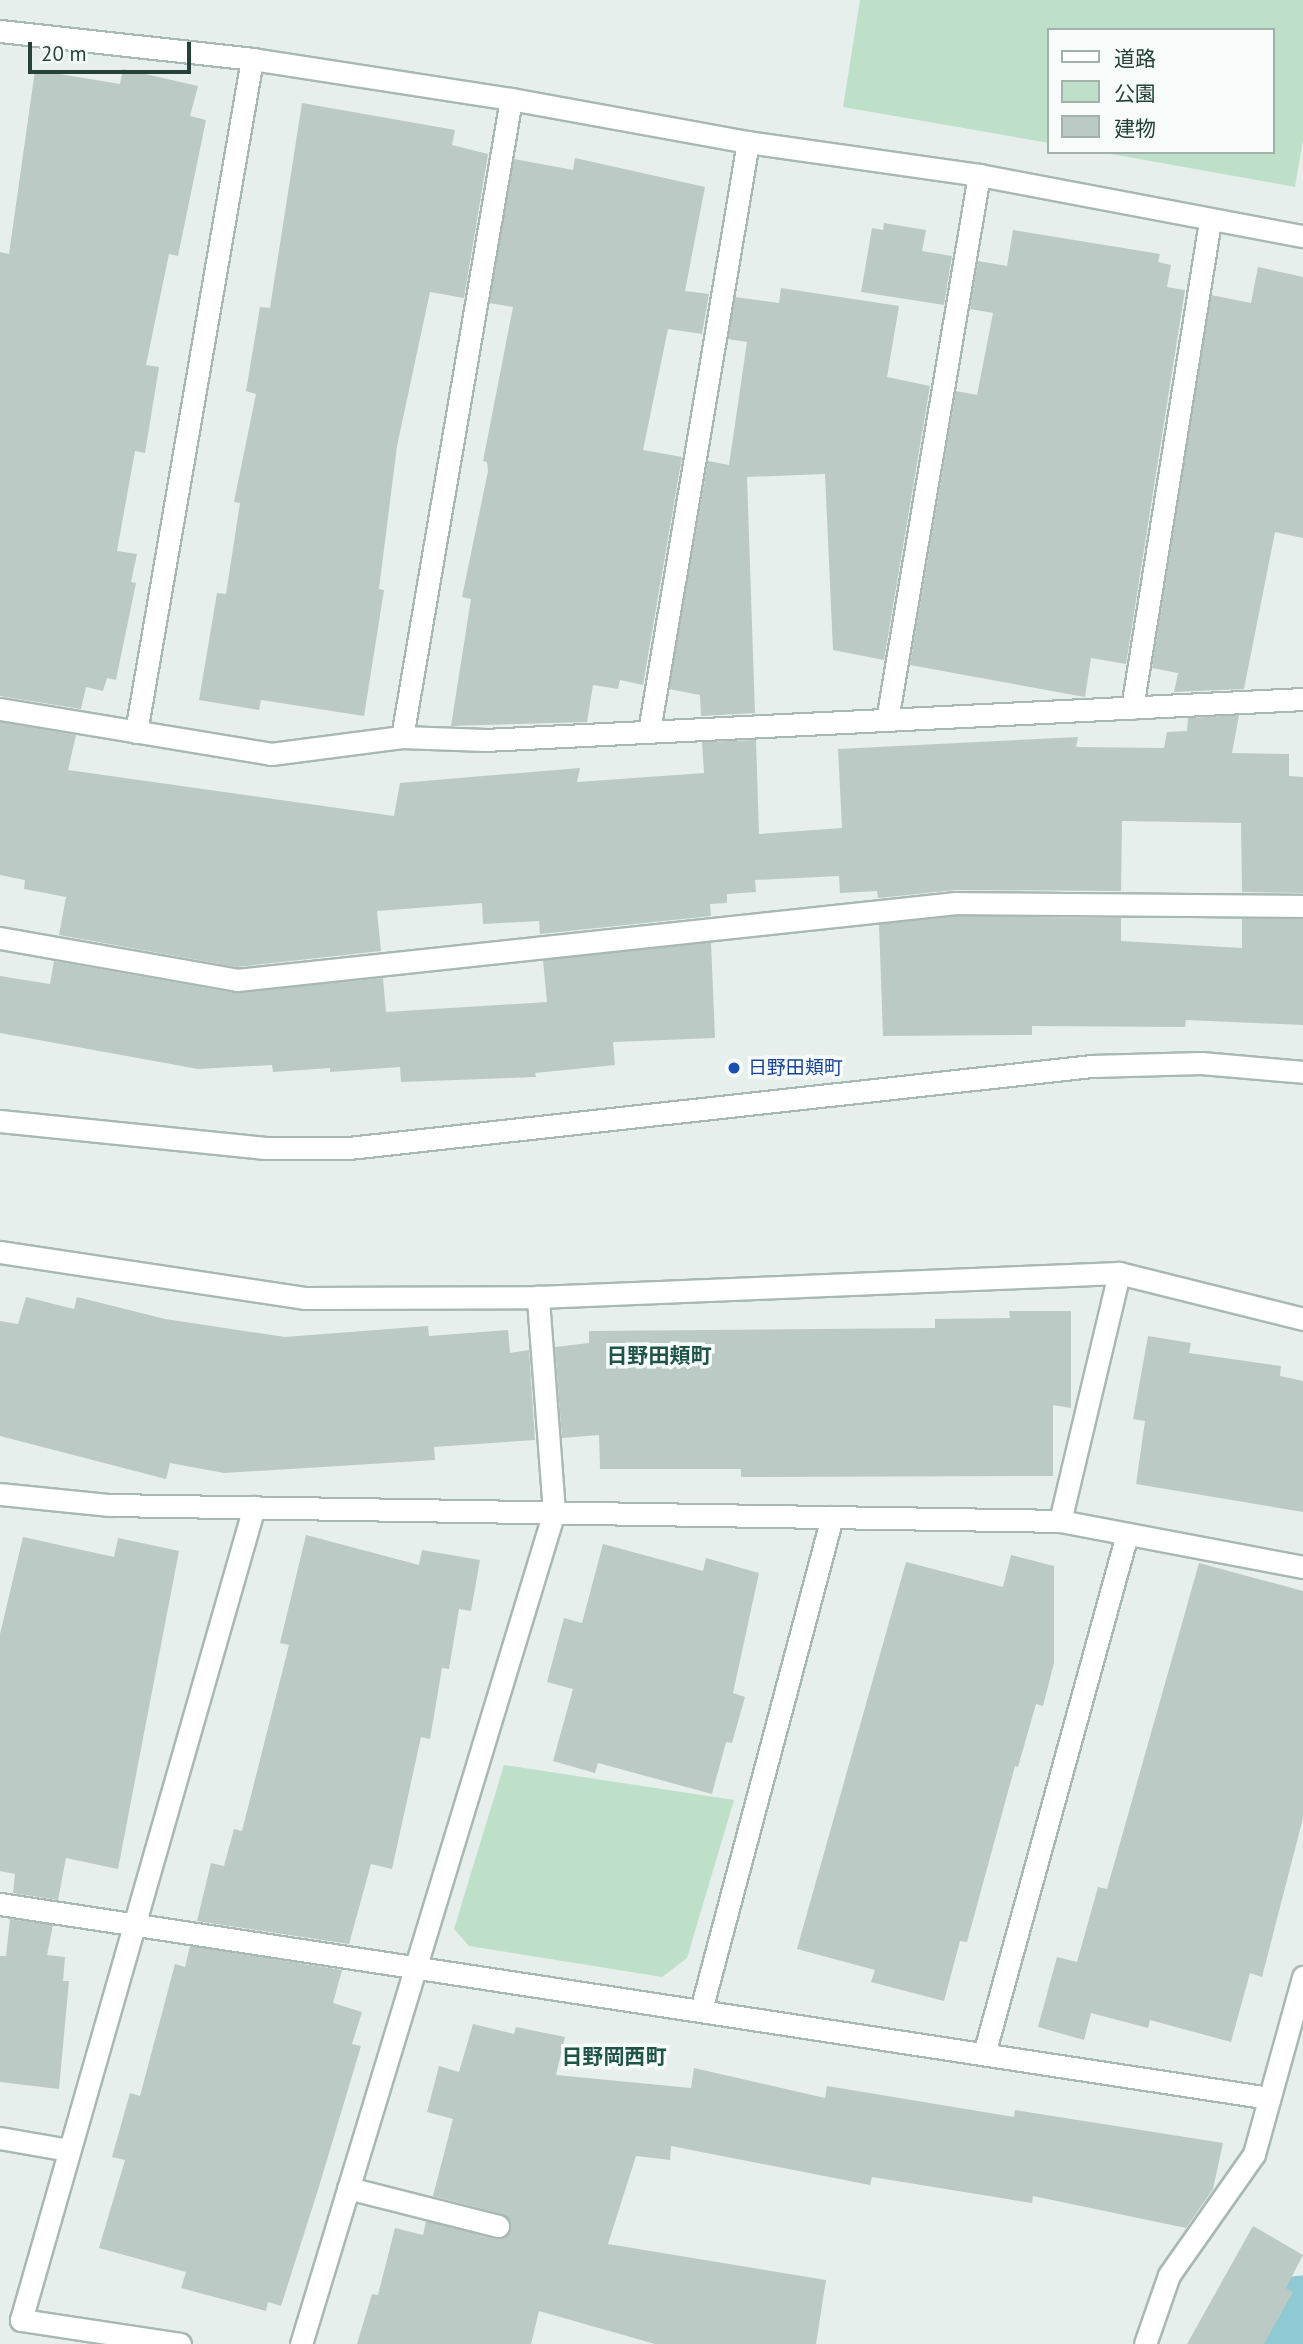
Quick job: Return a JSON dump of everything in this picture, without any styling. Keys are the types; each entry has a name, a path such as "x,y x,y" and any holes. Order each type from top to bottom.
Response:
{"street":[{"path":"0,31 252,59 511,99 748,142 979,175 1303,236"},
{"path":"136,732 252,59"},
{"path":"402,737 511,99"},
{"path":"649,732 748,142"},
{"path":"887,720 979,175"},
{"path":"1132,708 1210,219"},
{"path":"0,709 271,754 402,737 485,740 1303,699"},
{"path":"0,938 237,980 956,903 1303,906"},
{"path":"0,1121 267,1149 349,1148 1092,1066 1201,1063 1303,1072"},
{"path":"0,1252 304,1298 538,1297 1119,1273 1303,1319"},
{"path":"1060,1521 1119,1273"},
{"path":"301,2344 554,1512 538,1297"},
{"path":"0,1494 109,1505 1060,1521 1303,1567"},
{"path":"180,2344 21,2320 254,1507"},
{"path":"701,2010 832,1517"},
{"path":"984,2054 1127,1534"},
{"path":"0,1903 1269,2098"},
{"path":"1145,2344 1169,2275 1254,2154 1303,1977"},
{"path":"0,2138 69,2150"},
{"path":"348,2188 498,2226"}],"green space":[{"path":"860,0 1303,0 1303,140 1295,187 1111,154 1275,154 1275,28 1048,28 1048,143 843,107"},
{"path":"504,1765 734,1800 687,1958 662,1977 469,1946 454,1929"}],"building":[{"path":"123,69 198,86 190,116 206,120 178,256 169,254 146,365 159,367 145,453 135,451 117,551 137,554 131,582 136,583 116,680 107,678 103,691 86,687 81,709 0,696 0,252 9,254 35,70 120,84"},
{"path":"302,103 455,130 452,145 488,154 464,298 430,292 397,446 379,589 384,590 364,716 261,700 259,710 199,700 217,593 226,594 240,503 234,502 256,394 246,391 260,307 270,308"},
{"path":"575,158 705,187 685,291 709,294 702,334 668,329 643,450 682,457 643,685 620,680 618,689 593,685 587,722 451,726 471,599 462,597 488,471 487,462 483,461 513,307 489,303 514,159 573,170"},
{"path":"884,223 926,230 922,251 952,256 944,305 861,292 872,228 883,230"},
{"path":"1013,230 1160,254 1158,262 1171,265 1167,287 1185,290 1126,664 1091,658 1085,697 910,665 956,391 977,395 993,313 970,309 978,261 1007,266"},
{"path":"1258,267 1303,277 1303,538 1275,532 1244,689 1174,692 1178,673 1152,668 1211,295 1251,303"},
{"path":"781,288 899,306 887,377 930,386 884,660 833,650 825,474 747,477 755,713 701,716 700,695 669,689 708,461 729,465 747,342 728,339 735,297 779,303"},
{"path":"1239,715 1232,753 1289,754 1289,776 1303,777 1303,893 1242,892 1241,823 1122,821 1121,891 956,890 878,898 877,891 840,893 839,876 755,880 756,892 727,894 727,903 710,904 711,916 540,934 539,921 483,924 482,903 377,911 381,951 237,967 59,935 66,897 24,889 25,880 0,875 0,722 76,735 68,770 394,816 400,783 580,768 577,782 704,773 702,742 756,740 759,834 842,828 838,749 1078,737 1076,747 1164,748 1167,732 1187,731 1188,718"},
{"path":"957,916 1121,918 1121,941 1242,948 1242,919 1303,919 1303,1025 1186,1020 1185,1027 1032,1026 1032,1035 883,1036 879,924"},
{"path":"711,942 715,1038 613,1042 615,1065 535,1073 536,1077 401,1082 400,1067 330,1072 330,1068 273,1072 272,1065 198,1069 0,1033 0,976 50,984 54,961 235,993 383,978 386,1012 547,1002 543,960"},
{"path":"26,1297 74,1309 77,1297 165,1319 285,1337 428,1326 429,1336 508,1330 510,1353 529,1350 535,1440 434,1447 435,1460 224,1473 170,1463 166,1479 0,1436 0,1321 18,1324"},
{"path":"1009,1311 1071,1311 1071,1408 1053,1405 1053,1476 741,1477 741,1469 600,1469 599,1435 562,1438 555,1347 589,1343 589,1331 935,1328 935,1319 1010,1318"},
{"path":"1148,1336 1191,1343 1189,1353 1281,1366 1280,1376 1303,1381 1303,1512 1136,1484 1145,1421 1133,1419"},
{"path":"306,1535 419,1565 422,1550 480,1560 471,1611 459,1609 449,1669 442,1668 430,1739 421,1737 392,1869 371,1864 349,1944 197,1921 211,1863 224,1866 234,1829 242,1831 289,1645 280,1643"},
{"path":"23,1537 114,1557 118,1538 179,1551 118,1869 66,1858 58,1900 13,1893 15,1874 0,1871 0,1634"},
{"path":"603,1544 703,1571 706,1558 759,1573 733,1693 745,1697 732,1743 726,1742 712,1794 598,1763 595,1773 553,1761 573,1689 547,1682 564,1618 582,1623"},
{"path":"1011,1555 1054,1566 1054,1663 1043,1706 1036,1704 1018,1767 1015,1766 967,1942 960,1941 944,2001 871,1982 875,1970 797,1949 906,1562 1003,1587"},
{"path":"1199,1563 1303,1591 1303,1818 1262,1977 1250,1973 1231,2042 1150,2020 1148,2028 1091,2013 1084,2040 1038,2027 1057,1957 1077,1962 1098,1887 1107,1889"},
{"path":"10,1919 53,1925 47,1955 65,1957 63,1981 69,1981 59,2089 0,2082 0,1956 6,1956"},
{"path":"190,1946 342,1970 333,2003 362,2012 352,2044 361,2046 281,2306 268,2302 266,2311 181,2288 186,2272 99,2248 125,2160 112,2157 130,2093 140,2096 175,1964 185,1967"},
{"path":"473,2024 514,2034 516,2027 565,2037 556,2075 691,2088 694,2068 825,2098 827,2086 1014,2117 1015,2110 1223,2143 1213,2189 1186,2228 1033,2196 1032,2203 872,2177 870,2185 671,2146 670,2160 636,2156 608,2244 826,2280 816,2344 655,2344 539,2311 531,2344 357,2344 372,2294 378,2295 395,2228 423,2235 426,2221 495,2239 510,2230 510,2222 502,2214 433,2196 453,2119 427,2112 439,2066 459,2072"},
{"path":"1253,2226 1303,2255 1286,2288 1293,2292 1264,2344 1187,2344"}],"waterway":[{"path":"1293,2344 1303,2324"}],"place":[{"name":"日野田頬町","path":"734,1068"}],"district":[{"name":"日野田頬町","path":"659,1356"},
{"name":"日野岡西町","path":"614,2057"}]}
